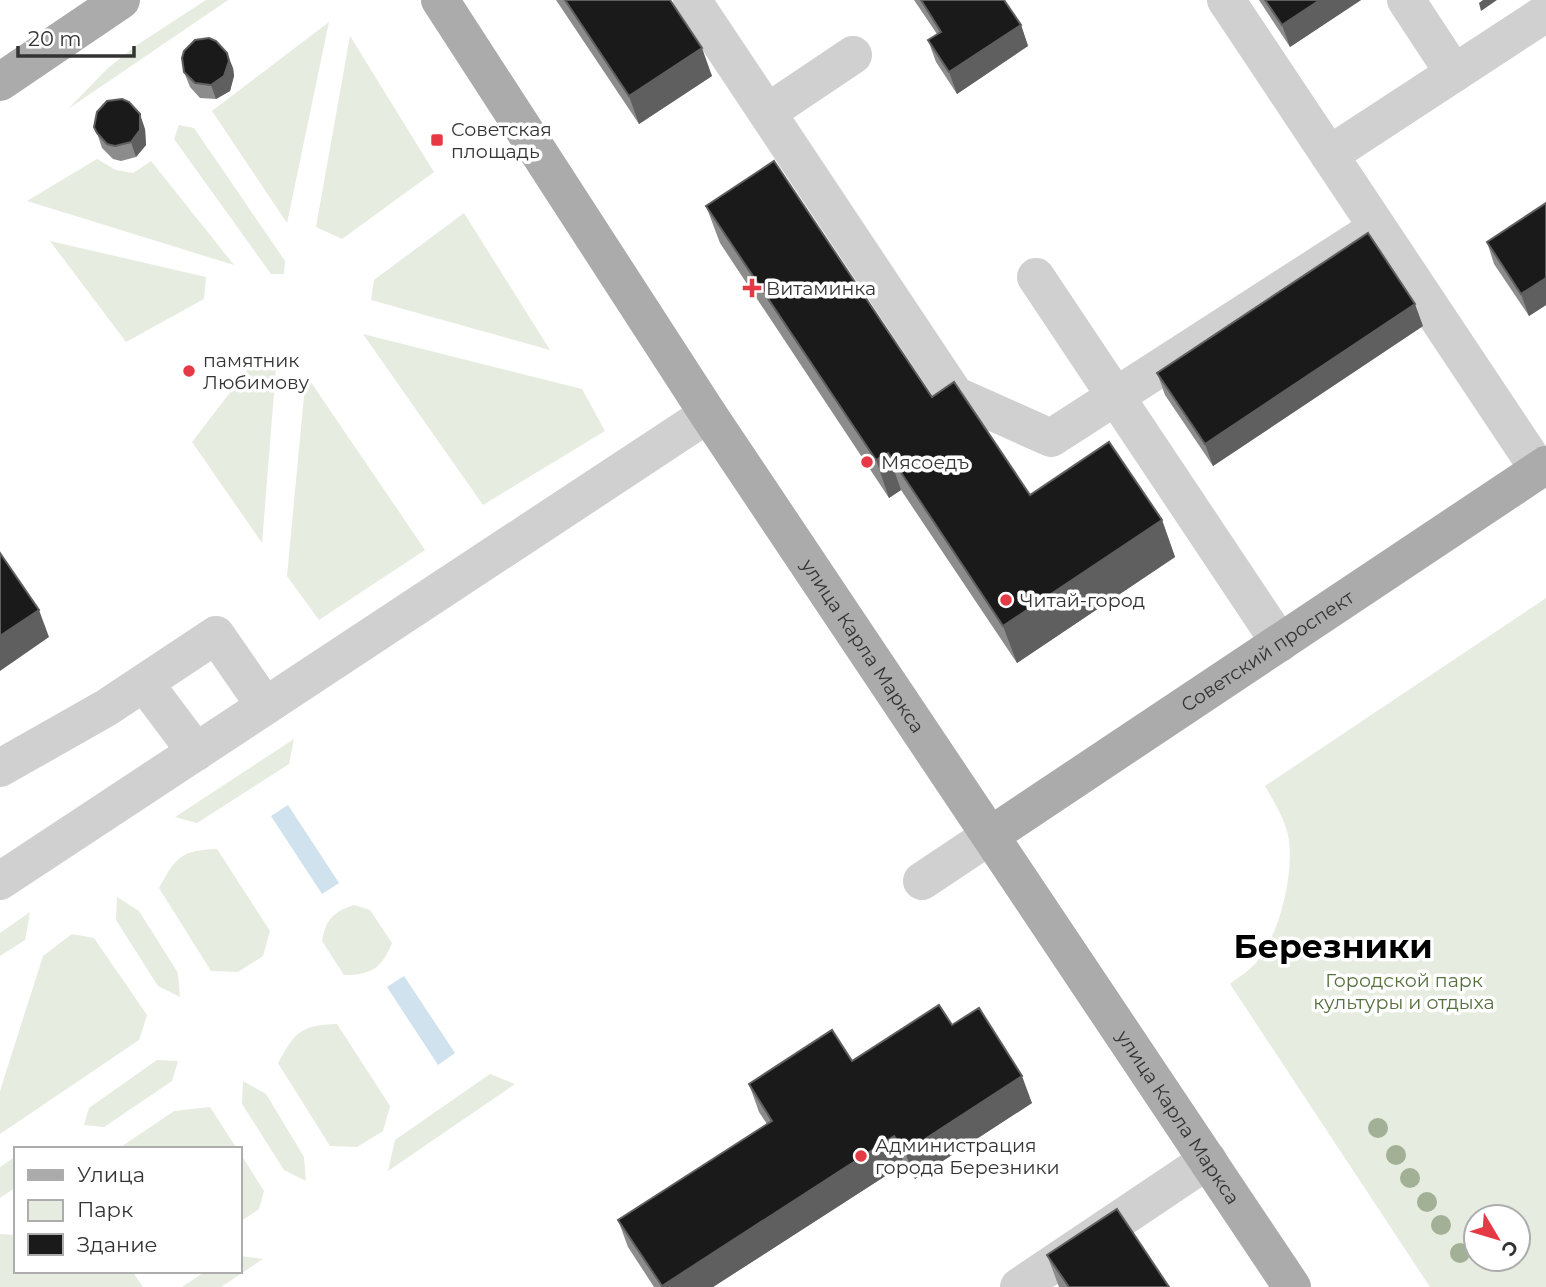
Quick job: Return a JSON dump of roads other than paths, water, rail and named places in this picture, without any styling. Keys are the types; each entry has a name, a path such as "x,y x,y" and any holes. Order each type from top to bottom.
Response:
{"main road":[{"path":"0,82 121,0"},
{"name":"улица Карла Маркса","path":"440,0 708,414 1292,1287"},
{"name":"Советский проспект","path":"991,835 1542,468"}],"street":[{"path":"692,0 955,395 1052,438 1377,228"},
{"path":"1226,0 1377,228 1542,468"},
{"path":"1406,0 1454,73"},
{"path":"1329,155 1546,13"},
{"path":"768,113 853,55"},
{"path":"1036,277 1280,643"},
{"path":"0,881 708,414"},
{"path":"0,768 145,684 216,635 265,706"},
{"path":"145,684 196,752"},
{"path":"922,881 991,835"},
{"path":"1019,1287 1208,1160"}],"water":[{"path":"288,805 339,883 322,894 271,816"},
{"path":"404,976 455,1053 438,1065 387,987"}],"place":[{"name":"Советская площадь","path":"437,140"},
{"name":"Витаминка","path":"752,288"},
{"name":"памятник Любимову","path":"189,371"},
{"name":"Мясоедъ","path":"867,462"},
{"name":"Читай-город","path":"1006,600"},
{"name":"Администрация города Березники","path":"861,1156"}],"district":[{"name":"Березники","path":"1333,946"}],"park label":[{"name":"Городской парк культуры и отдыха","path":"1404,991"}]}
